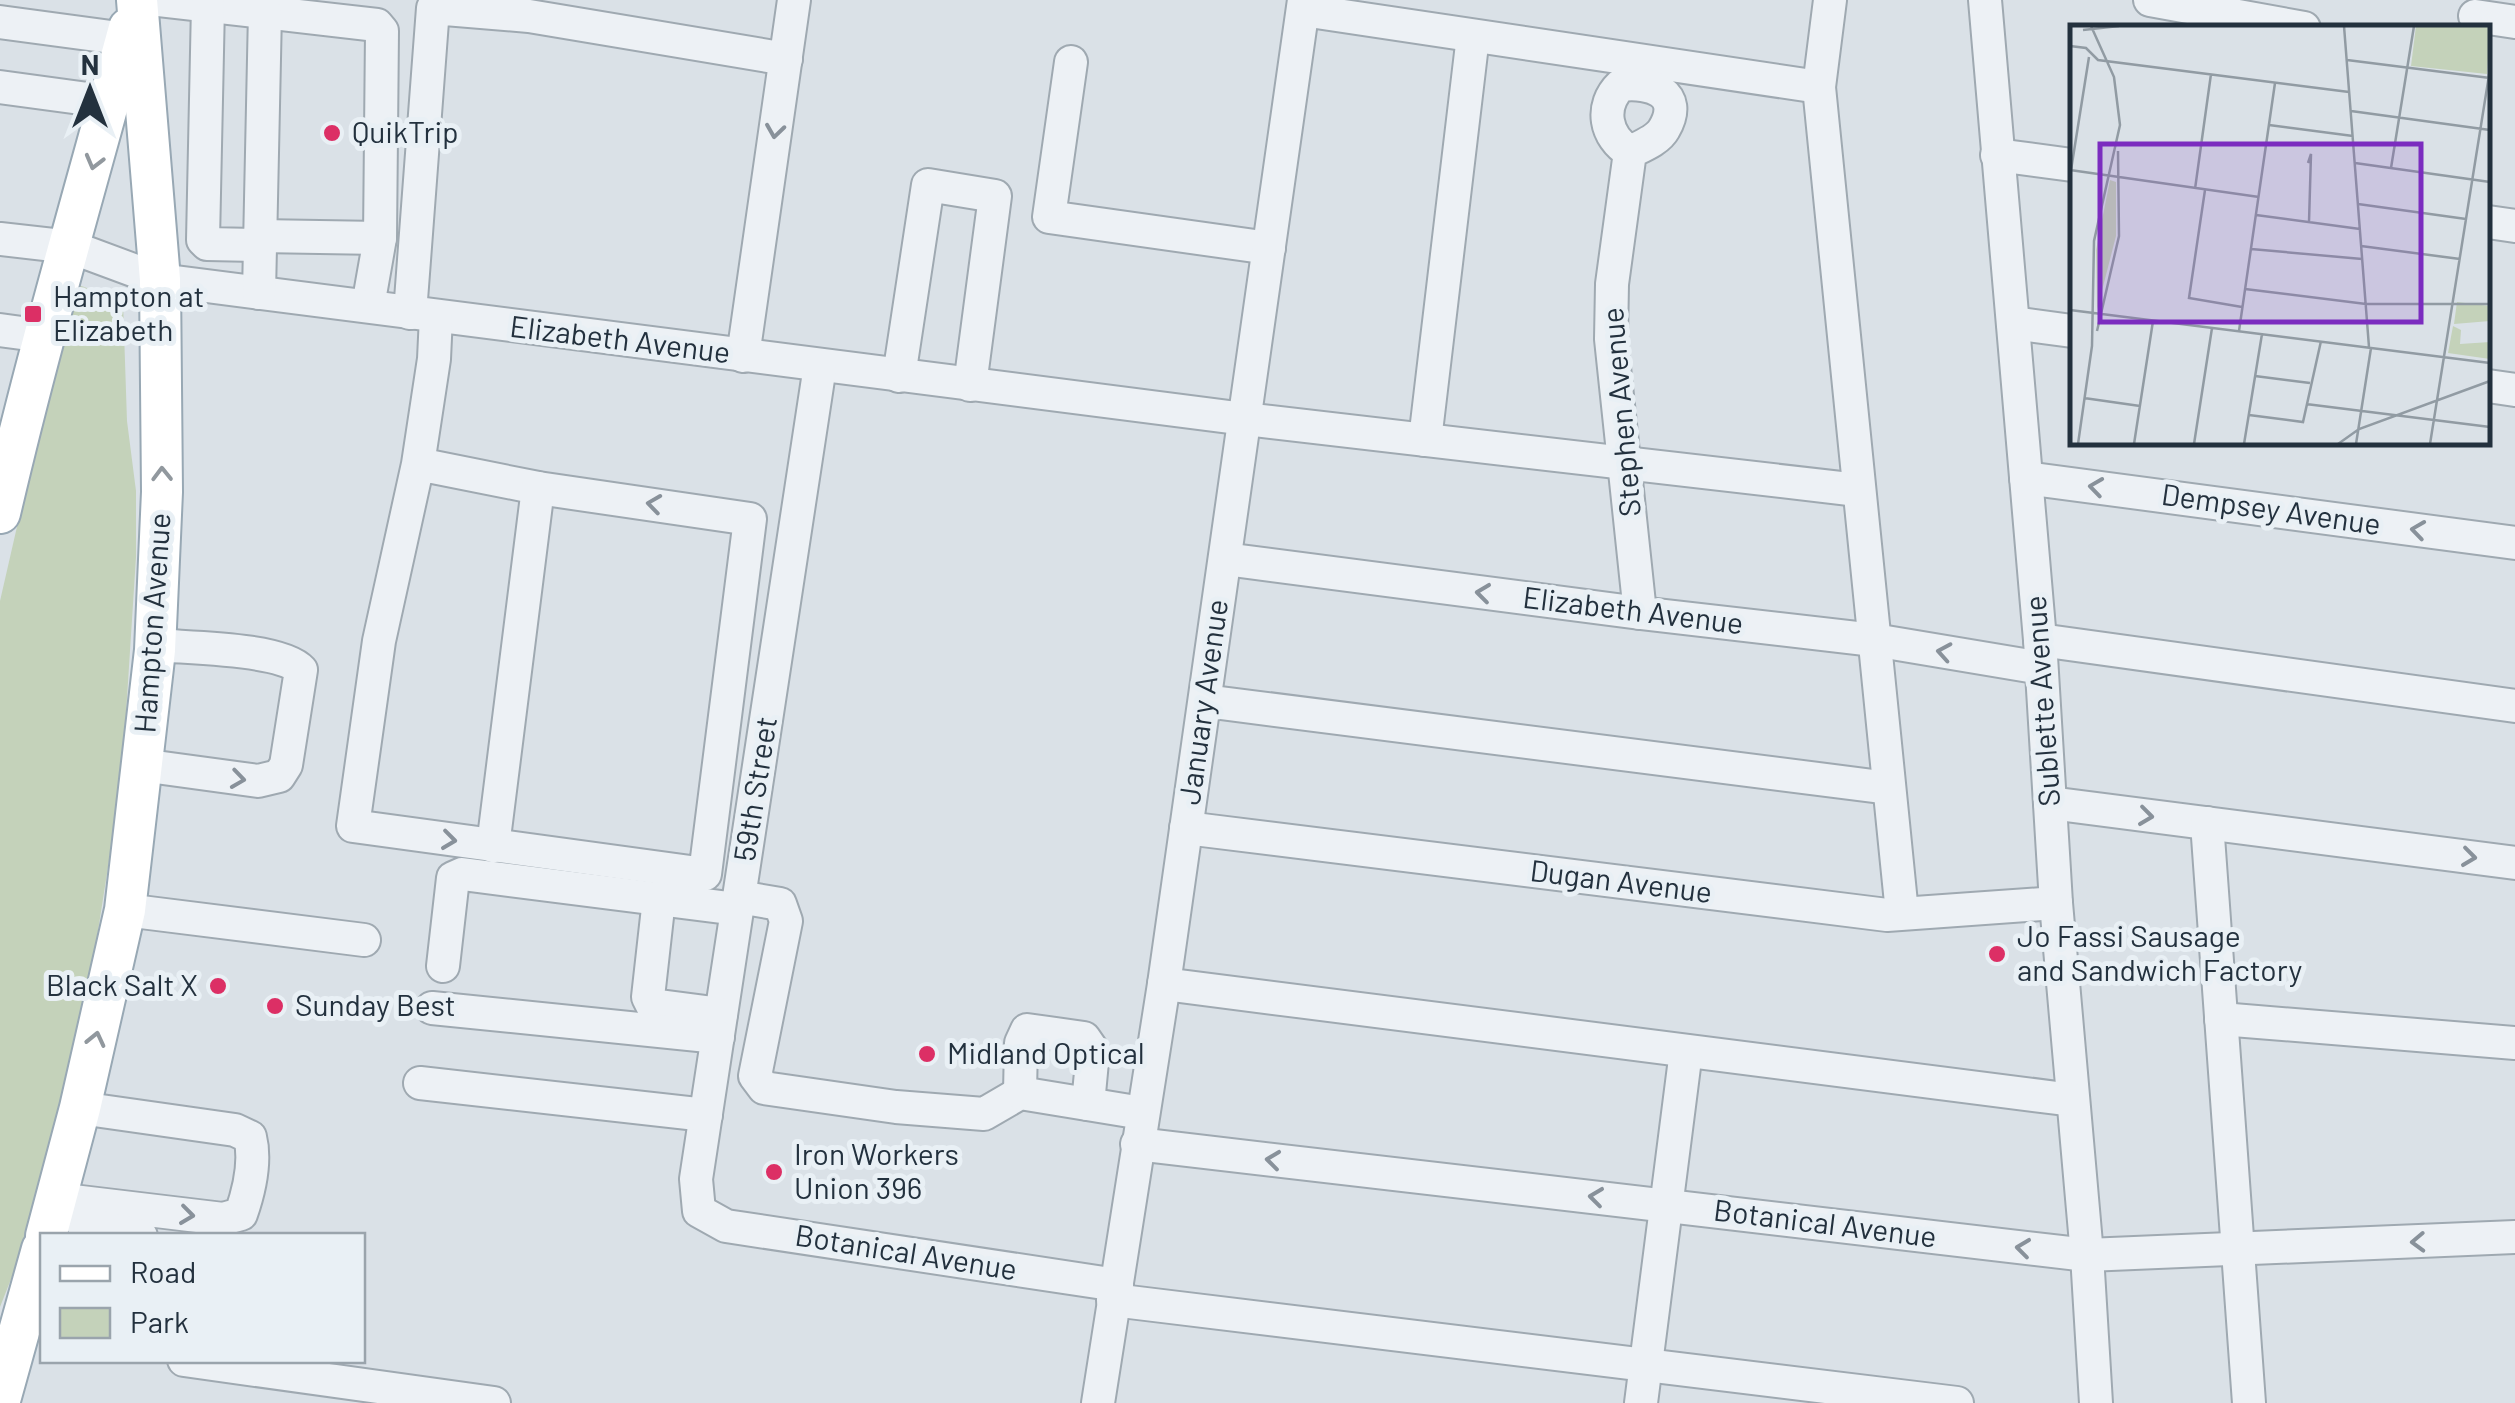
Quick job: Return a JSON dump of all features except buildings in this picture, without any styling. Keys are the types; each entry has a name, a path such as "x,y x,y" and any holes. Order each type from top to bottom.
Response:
{"main road":[{"name":"Hampton Avenue","path":"0,514 44,336 137,0"},
{"name":"Hampton Avenue","path":"49,1225 125,910 156,645 162,492 160,280 137,0"},
{"name":"Hampton Avenue","path":"0,1400 40,1260"}],"street":[{"path":"160,0 220,4 377,26 382,30 380,238 368,306"},
{"path":"743,356 794,0"},
{"path":"1830,0 1818,87 1902,913"},
{"name":"Sublette Avenue","path":"1985,0 2014,323 2096,1403"},
{"path":"2150,0 2289,25"},
{"path":"2307,25 2313,0"},
{"path":"220,4 203,240 207,244 380,238"},
{"path":"1304,5 1474,36 1818,87"},
{"name":"January Avenue","path":"1098,1403 1164,984 1304,5"},
{"path":"418,464 538,488 750,519 705,874 353,826 381,631 418,464 434,359 423,315 432,8 528,16 786,59"},
{"path":"260,293 265,12"},
{"path":"2475,15 2515,22"},
{"path":"0,22 126,39"},
{"path":"1425,440 1474,36"},
{"path":"1072,62 1049,217 1269,248"},
{"path":"0,87 110,102"},
{"name":"Stephen Avenue","path":"1630,152 1612,284 1611,338 1640,613"},
{"path":"1997,154 2070,165"},
{"path":"899,376 928,185 996,196 970,385"},
{"path":"2490,222 2515,226"},
{"name":"Elizabeth Avenue","path":"0,239 71,248 160,280 970,385 1858,490"},
{"path":"2014,323 2070,331"},
{"path":"0,330 44,336"},
{"name":"59th Street","path":"699,1211 696,1179 820,366"},
{"path":"2490,386 2515,390"},
{"name":"Dempsey Avenue","path":"2026,478 2515,543"},
{"path":"493,846 538,488"},
{"name":"Elizabeth Avenue","path":"1225,559 1874,640 2040,654 2515,706"},
{"path":"141,765 258,781 279,776 286,764 301,670 293,662 273,657 156,645"},
{"path":"730,666 773,672"},
{"path":"1204,700 1889,788"},
{"path":"716,769 758,774"},
{"path":"2050,803 2515,863"},
{"path":"2207,824 2249,1403"},
{"name":"Dugan Avenue","path":"1186,828 1886,915 2056,904"},
{"path":"442,966 453,878 462,874 660,899 780,904 786,922 755,1076 764,1088"},
{"path":"660,899 648,997 652,1005 720,1025"},
{"path":"125,910 364,940"},
{"path":"727,976 772,984"},
{"path":"1164,984 2072,1100"},
{"path":"432,1008 720,1025"},
{"path":"2222,1020 2515,1043"},
{"path":"712,1080 896,1107 984,1114 1020,1093 1021,1043 1027,1030 1084,1038 1093,1051 1088,1104"},
{"path":"1641,1403 1686,1051"},
{"path":"420,1083 706,1115"},
{"name":"Botanical Avenue","path":"1020,1093 1088,1104 1140,1128 1666,1205 2086,1255 2515,1238"},
{"path":"49,1225 223,1219 241,1214 246,1200 254,1150 250,1137 236,1130 80,1108"},
{"name":"Botanical Avenue","path":"699,1211 726,1226 1115,1292 1957,1403"},
{"path":"49,1225 116,1233"},
{"path":"202,1363 412,1398 494,1403"}],"green space":[{"path":"79,285 123,302 127,421 136,491 136,557 125,729 92,969 28,1236 0,1307 0,601 51,378"}],"place":[{"name":"QuikTrip","path":"332,133"},
{"name":"Hampton at Elizabeth","path":"33,314"},
{"name":"Jo Fassi Sausage and Sandwich Factory","path":"1997,954"},
{"name":"Black Salt X","path":"218,986"},
{"name":"Sunday Best","path":"275,1006"},
{"name":"Midland Optical","path":"927,1054"},
{"name":"Iron Workers Union 396","path":"774,1172"}]}
